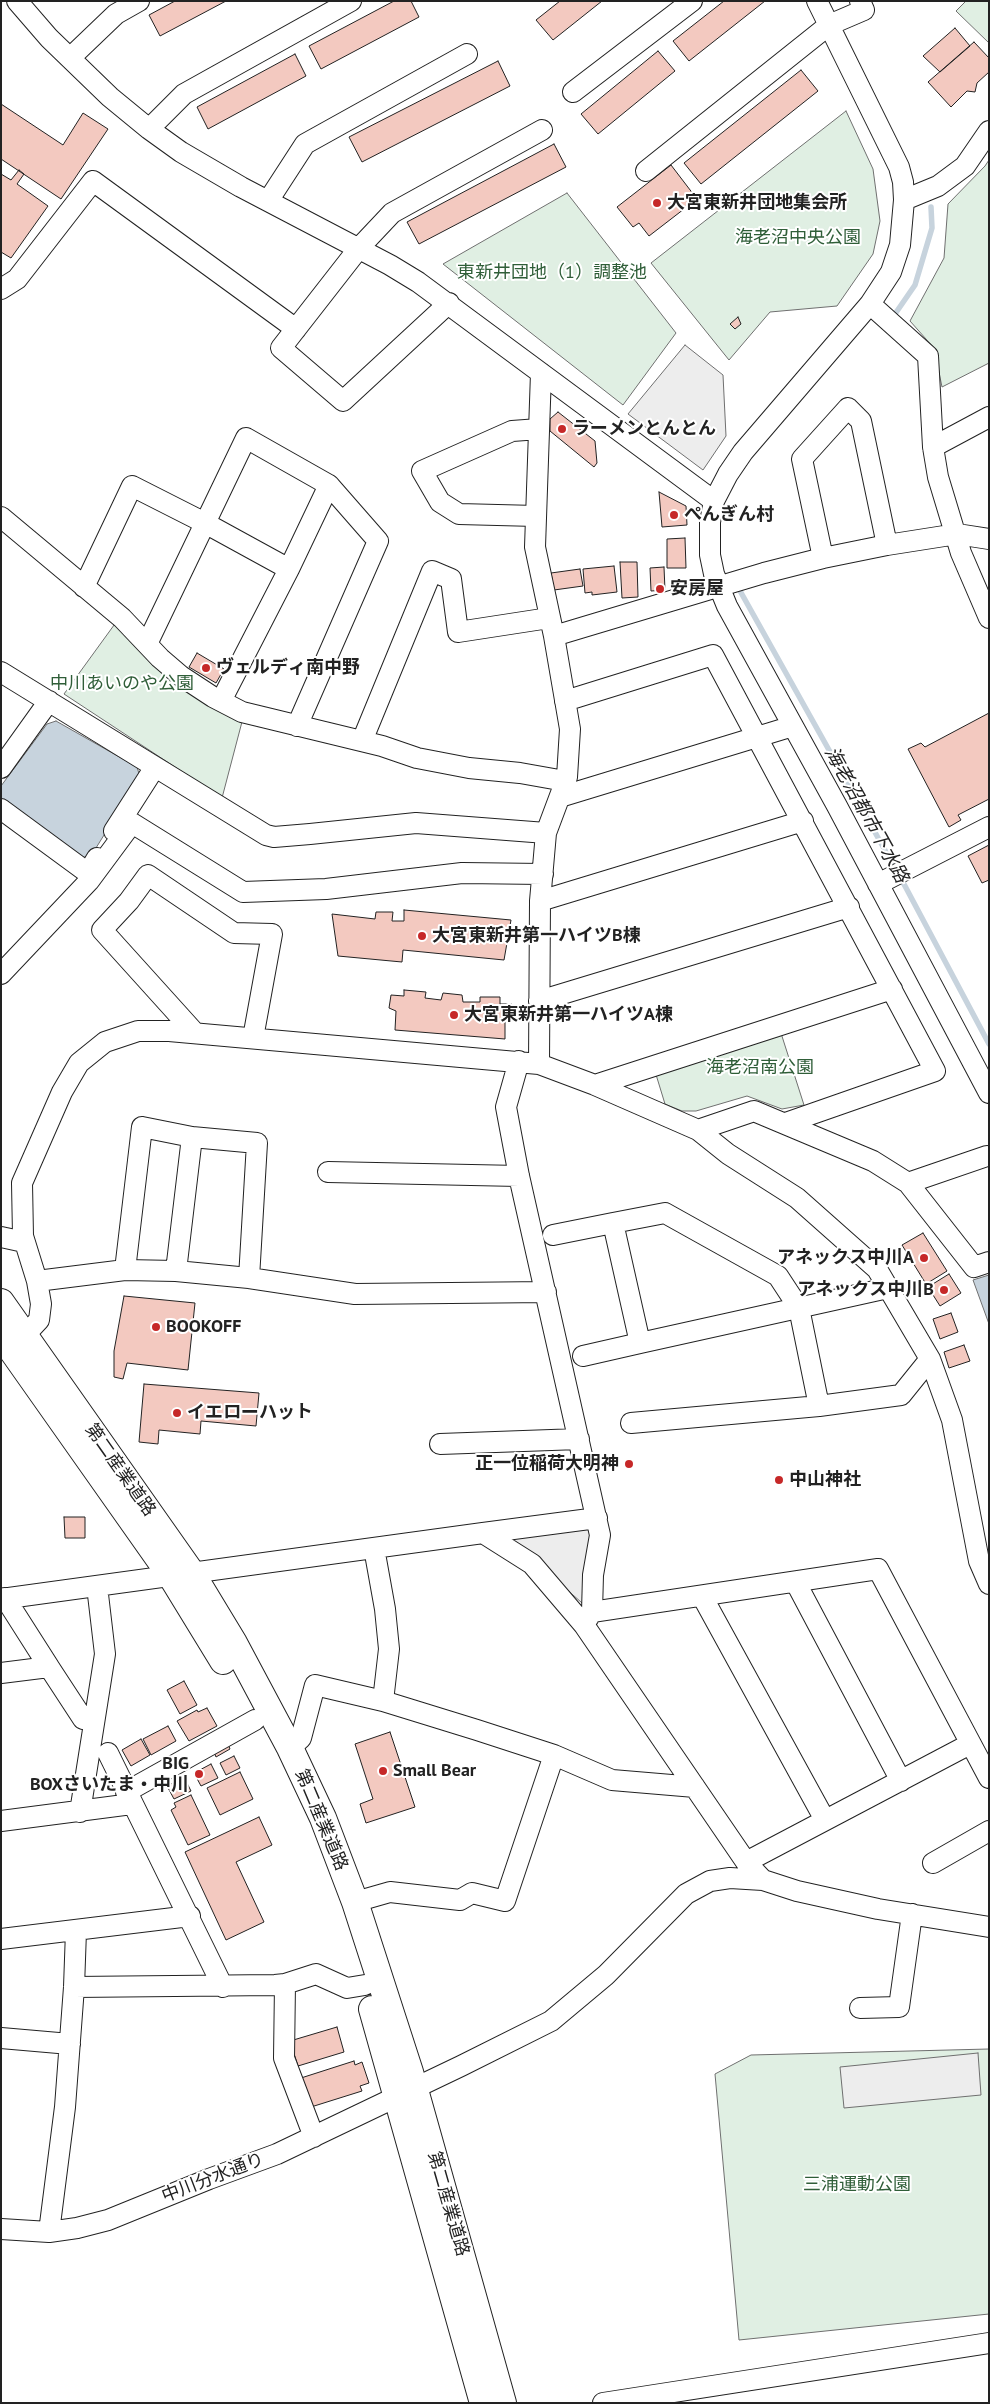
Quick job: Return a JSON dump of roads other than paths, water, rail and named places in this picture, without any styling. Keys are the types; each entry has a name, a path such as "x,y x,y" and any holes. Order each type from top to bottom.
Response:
{"main road":[{"name":"第二産業道路","path":"1,1302 13,1335 181,1574 234,1643 290,1748 323,1818 355,1902 472,2329 503,2403"},
{"name":"第二産業道路","path":"181,1574 217,1650 255,1720 305,1823 406,2092"},
{"name":"第二産業道路","path":"472,2329 482,2403"}],"street":[{"path":"17,1 70,58 128,114 181,152 268,201 397,269 448,303 714,501"},
{"path":"70,58 116,14 139,1"},
{"path":"149,129 184,94 351,1"},
{"path":"573,92 692,1"},
{"path":"817,1 899,167 903,182 904,200 900,245 891,272 870,304 743,452 728,474 714,501 709,543 714,574 727,606 882,882 989,1093"},
{"path":"646,171 829,25 866,4"},
{"path":"268,201 305,144 467,54"},
{"path":"448,303 343,402 281,348 359,248 392,214 542,130"},
{"path":"904,200 938,186 965,166 989,131"},
{"path":"1,289 17,279 92,181 296,329"},
{"path":"870,304 928,356 938,477 957,534 961,553 989,618"},
{"path":"541,373 535,547 570,729 562,789 546,833 540,901 539,1001 529,1063 506,1107 519,1176 600,1535 588,1619"},
{"path":"823,558 802,459 848,408 861,421 887,545"},
{"path":"934,446 989,417"},
{"path":"536,516 459,514 440,502 422,471 512,431 539,429"},
{"path":"147,644 246,438 329,485 378,541 297,726"},
{"path":"221,701 289,569 329,485"},
{"path":"84,587 132,486 289,569"},
{"path":"1,517 122,618 181,676 242,712 362,741 417,758 469,768 520,773 562,789 793,726"},
{"path":"362,741 432,571 451,579 458,632 551,627 718,587 823,558 887,545 957,534 989,539"},
{"path":"565,701 713,655 935,1071 786,1124"},
{"path":"1,672 266,835 274,837 416,823 546,833"},
{"path":"1,768 49,702"},
{"path":"1,809 88,873 155,767"},
{"path":"540,901 803,821"},
{"path":"1,974 89,881 132,823 243,892 326,889 420,876 462,873 543,874"},
{"path":"882,882 989,827"},
{"path":"195,1033 102,930 129,901 148,875 234,933 272,934 253,1038"},
{"path":"539,1001 848,907"},
{"path":"594,1084 892,989"},
{"path":"13,1335 39,1320 41,1304 37,1281 24,1242 22,1183 62,1092 79,1063 105,1042 138,1031 195,1033 529,1063 594,1084 698,1130 728,1154 797,1198 877,1269 930,1359 952,1420 980,1561 989,1584"},
{"path":"698,1130 754,1111 873,1161 908,1182 974,1267 989,1262"},
{"path":"126,1270 142,1127 192,1137 257,1143 249,1278"},
{"path":"176,1271 192,1137"},
{"path":"908,1182 987,1156"},
{"path":"328,1172 519,1176"},
{"path":"553,1235 665,1213 778,1276 799,1308 819,1406"},
{"path":"613,1223 640,1343"},
{"path":"1,1237 24,1242"},
{"path":"37,1281 126,1270 176,1271 249,1278 355,1294 546,1292"},
{"path":"583,1356 888,1288"},
{"path":"631,1423 819,1406 901,1395 930,1359"},
{"path":"440,1444 579,1439"},
{"path":"83,1719 3,1598 597,1518"},
{"path":"483,1533 532,1564 588,1619 695,1787 746,1862 763,1880 797,1891 989,1927"},
{"path":"374,1548 385,1609 389,1649 383,1701"},
{"path":"588,1619 702,1596 878,1569 989,1778"},
{"path":"796,1583 900,1781"},
{"path":"80,1812 105,1654 97,1586"},
{"path":"702,1596 825,1820"},
{"path":"1,1672 49,1667"},
{"path":"290,1748 301,1738 315,1685 383,1701 554,1755 612,1780 695,1787"},
{"path":"1,1821 80,1812 129,1798 255,1720"},
{"path":"746,1862 970,1744"},
{"path":"108,1753 190,1916 223,1987"},
{"path":"355,1902 390,1892 460,1900 472,1893 506,1901 554,1755"},
{"path":"933,1862 989,1831"},
{"name":"中川分水通り","path":"1,2229 49,2232 77,2228 108,2220 277,2154 551,2021 606,1975 686,1894 710,1881 730,1878 763,1880"},
{"path":"860,2008 899,2007 912,1914"},
{"path":"1,1939 190,1916"},
{"path":"49,2232 70,2044 76,1931"},
{"path":"74,1987 223,1987 285,1984 316,1974 347,1988 365,1985"},
{"path":"285,1984 284,2058 314,2137"},
{"path":"1,2038 70,2044"},
{"path":"603,2403 989,2343"}],"waterway":[{"name":"海老沼都市下水路","path":"895,314 915,285 932,228 931,207"},
{"name":"海老沼都市下水路","path":"739,589 905,886 989,1044"}],"place":[{"name":"大宮東新井団地集会所","path":"657,203"},
{"name":"ラーメンとんとん","path":"562,429"},
{"name":"ぺんぎん村","path":"674,515"},
{"name":"安房屋","path":"660,589"},
{"name":"ヴェルディ南中野","path":"206,668"},
{"name":"大宮東新井第一ハイツB棟","path":"422,936"},
{"name":"大宮東新井第一ハイツA棟","path":"454,1015"},
{"name":"アネックス中川A","path":"924,1258"},
{"name":"アネックス中川B","path":"944,1290"},
{"name":"BOOKOFF","path":"156,1327"},
{"name":"イエローハット","path":"177,1413"},
{"name":"正一位稲荷大明神","path":"629,1464"},
{"name":"中山神社","path":"779,1480"},
{"name":"Small Bear","path":"383,1771"},
{"name":"BIG BOXさいたま・中川","path":"199,1774"}],"park label":[{"name":"海老沼中央公園","path":"798,238"},
{"name":"東新井団地（1）調整池","path":"552,273"},
{"name":"中川あいのや公園","path":"122,684"},
{"name":"海老沼南公園","path":"760,1068"},
{"name":"三浦運動公園","path":"857,2185"}]}
